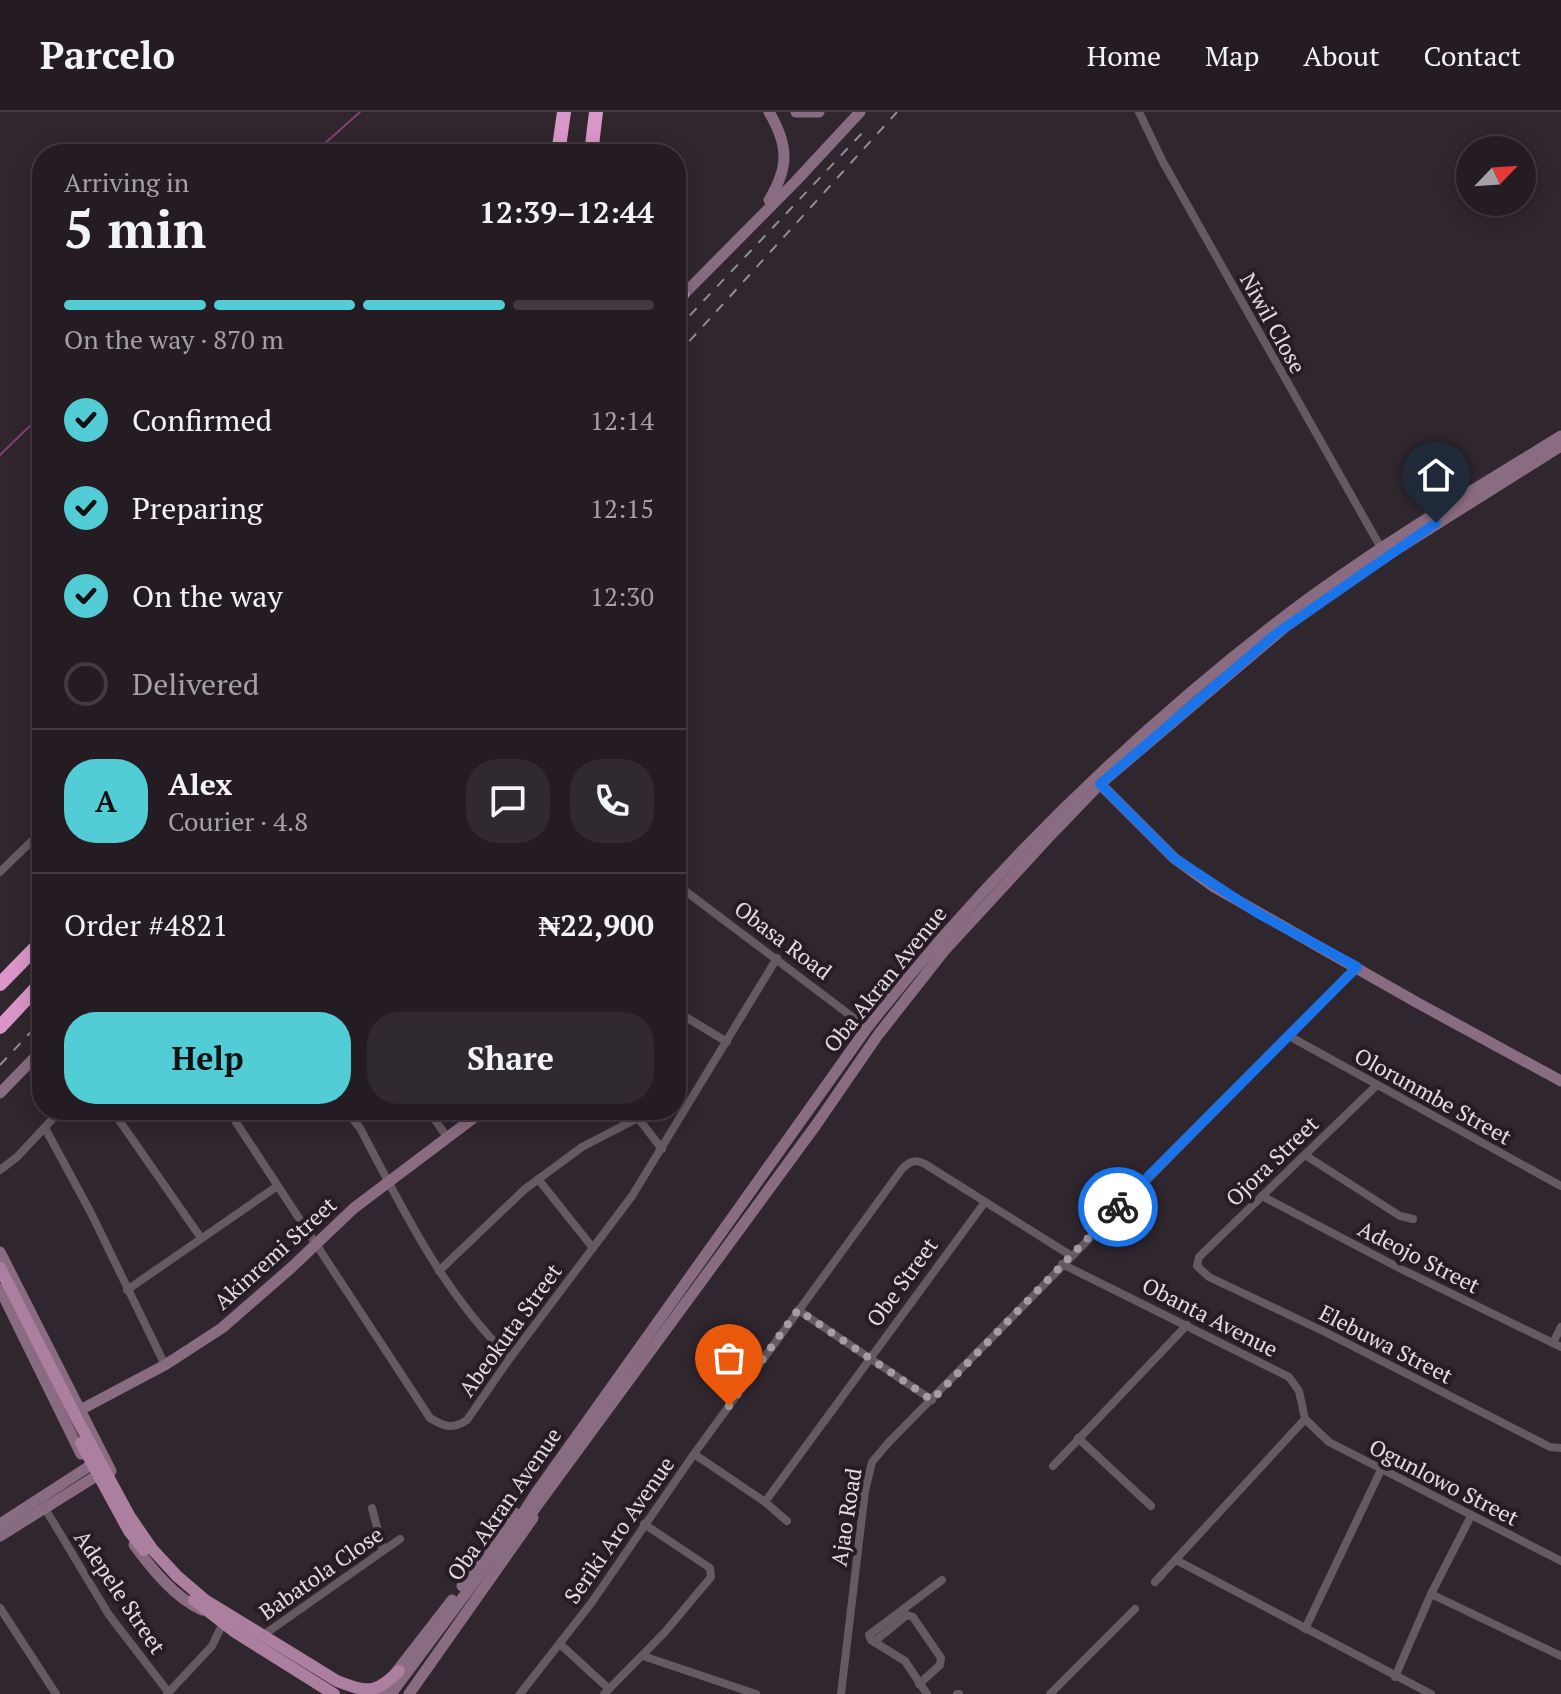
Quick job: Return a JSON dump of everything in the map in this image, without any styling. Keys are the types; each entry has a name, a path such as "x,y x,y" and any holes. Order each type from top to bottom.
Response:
{"highway":[{"path":"559,144 564,112"},
{"path":"592,144 596,112"},
{"path":"0,984 32,951"},
{"path":"0,1027 32,993"}],"main road":[{"path":"760,215 780,182 785,162 784,143 769,112"},
{"path":"796,112 819,112"},
{"path":"686,291 860,112"},
{"name":"Oba Akran Avenue","path":"401,1694 867,1028 912,971 989,884 1168,712 1281,619 1381,548 1561,436"},
{"name":"Oba Akran Avenue","path":"542,1492 909,995 1097,781 1313,606 1411,539 1561,446"},
{"path":"1097,781 1174,858 1256,912 1561,1081"},
{"path":"0,1093 32,1060"},
{"name":"Akinremi Street","path":"77,1418 165,1365 239,1314 388,1181 470,1120"},
{"path":"0,1252 77,1418"},
{"path":"0,1268 130,1517 169,1573 207,1606 333,1688 359,1694"},
{"path":"0,1283 136,1520 207,1606"},
{"path":"0,1289 121,1528 145,1560 183,1598 207,1606"},
{"path":"0,1536 46,1510 91,1472"},
{"path":"0,1524 91,1472"},
{"path":"379,1694 524,1501 542,1492 542,1504 516,1544 409,1694"},
{"name":"Oba Akran Avenue","path":"391,1694 510,1539"},
{"path":"225,1618 262,1636 333,1688 376,1689 399,1671"},
{"path":"432,1627 436,1640 442,1642 448,1639"}],"street":[{"name":"Niwil Close","path":"1139,112 1163,162 1381,548"},
{"path":"0,872 32,841"},
{"name":"Obasa Road","path":"686,891 867,1028"},
{"name":"Abeokuta Street","path":"686,1109 777,958"},
{"name":"Ajao Road","path":"841,1694 869,1470 877,1454 1357,967"},
{"path":"686,1017 727,1042"},
{"name":"Olorunmbe Street","path":"1289,1036 1561,1186"},
{"name":"Ojora Street","path":"1197,1266 1199,1257 1376,1086"},
{"path":"0,1170 52,1120"},
{"path":"119,1120 201,1238"},
{"name":"Abeokuta Street","path":"234,1120 430,1418 445,1427 460,1425 467,1420 632,1196 680,1120"},
{"path":"353,1120 439,1271 486,1335 510,1358"},
{"path":"435,1120 447,1137"},
{"path":"439,1271 525,1189 582,1147 628,1120"},
{"path":"642,1120 662,1149"},
{"path":"45,1128 91,1213 165,1365"},
{"path":"1305,1155 1400,1216 1413,1219"},
{"name":"Seriki Aro Avenue","path":"520,1694 560,1644 798,1310 910,1162 918,1160 925,1164 1070,1255"},
{"path":"538,1179 593,1248"},
{"path":"127,1290 276,1187"},
{"name":"Adeojo Street","path":"1262,1196 1403,1270 1557,1345"},
{"name":"Obe Street","path":"765,1502 985,1202"},
{"name":"Obanta Avenue","path":"1062,1264 1289,1377 1299,1391 1305,1419 1314,1429"},
{"name":"Elebuwa Street","path":"1197,1266 1209,1277 1325,1332 1550,1447 1561,1448"},
{"path":"798,1310 932,1400"},
{"path":"1053,1466 1187,1325"},
{"path":"1557,1345 1561,1327"},
{"path":"1155,1582 1305,1419"},
{"name":"Ogunlowo Street","path":"1314,1429 1329,1442 1381,1470 1561,1561"},
{"path":"1078,1438 1151,1506"},
{"path":"694,1454 765,1502 787,1521"},
{"path":"1305,1629 1381,1470"},
{"path":"372,1508 383,1550"},
{"name":"Adepele Street","path":"46,1510 109,1615 168,1693"},
{"path":"1395,1677 1431,1594 1471,1516"},
{"path":"560,1644 607,1692 702,1588 712,1573 710,1568 644,1524"},
{"name":"Babatola Close","path":"262,1636 400,1539"},
{"path":"1176,1560 1431,1694"},
{"path":"927,1694 905,1661 874,1642 869,1635 942,1580"},
{"path":"1431,1594 1561,1656"},
{"path":"0,1608 4,1623 56,1694"},
{"path":"1050,1694 1135,1609"},
{"path":"874,1642 907,1615 913,1617 941,1658 936,1670 919,1684"},
{"path":"168,1693 212,1646 225,1618"},
{"path":"643,1656 756,1694"}],"waterway":[{"path":"324,144 360,112"},
{"path":"0,455 32,424"}],"railway":[{"path":"686,345 897,112"},
{"path":"686,319 865,130"},
{"path":"0,1065 32,1031"}],"way so far":[{"path":"729,1406 798,1310 932,1400 1118,1207"}],"route":[{"path":"1118,1207 1357,967 1214,887 1151,838 1100,784 1277,633 1436,523"}]}
